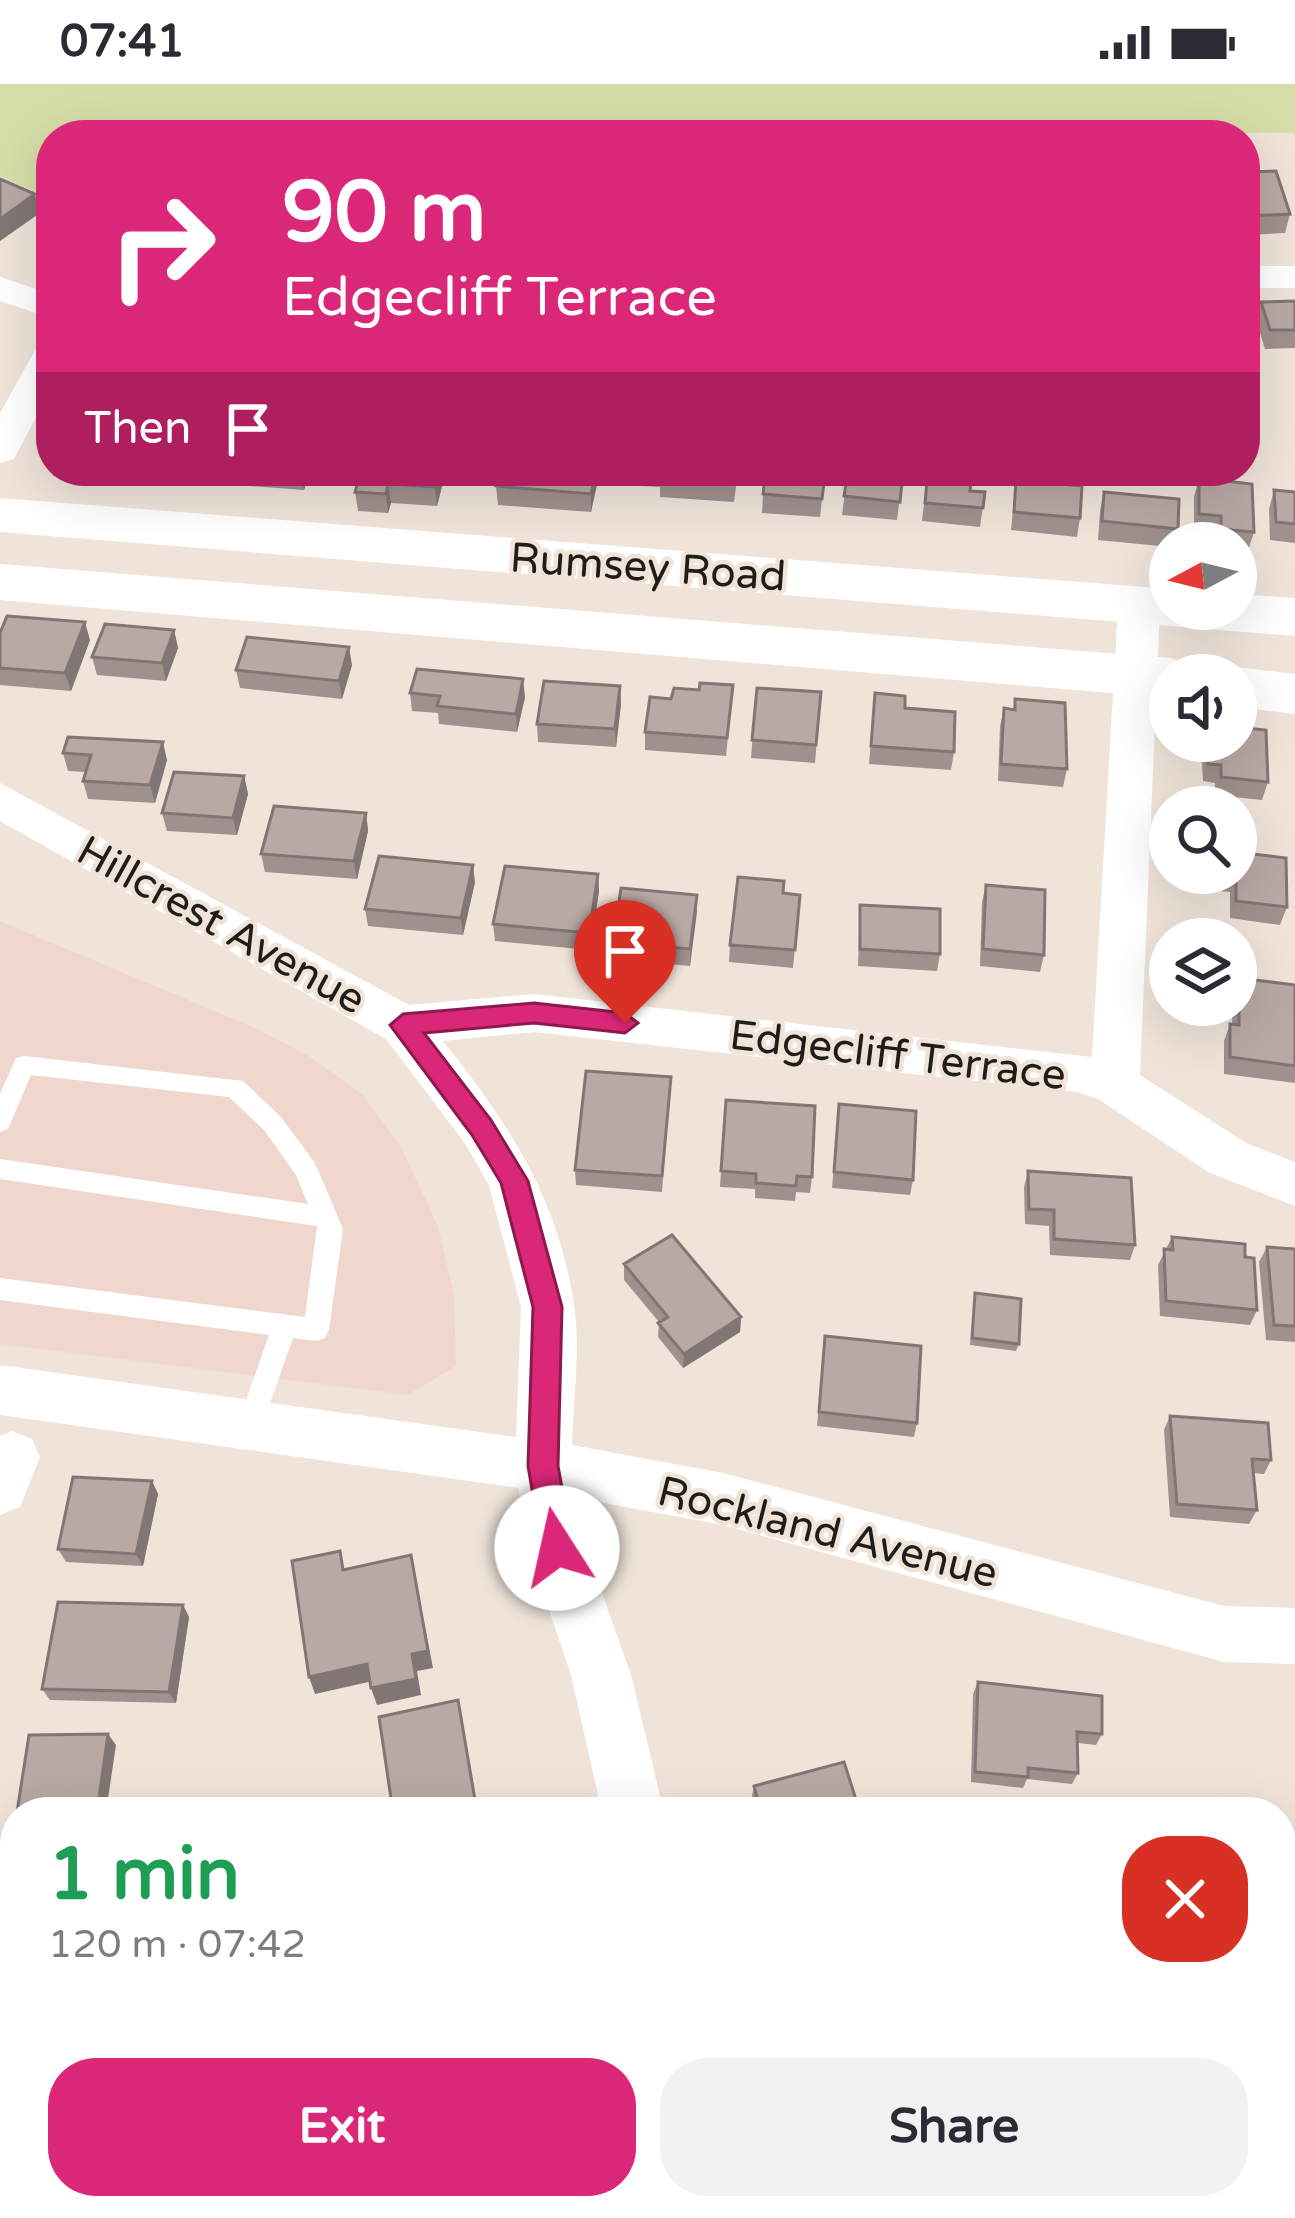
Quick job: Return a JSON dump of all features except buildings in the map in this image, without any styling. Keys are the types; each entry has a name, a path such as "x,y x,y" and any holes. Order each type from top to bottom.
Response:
{"street":[{"path":"1260,277 1295,277"},
{"path":"0,288 36,302"},
{"path":"0,450 36,382"},
{"name":"Rumsey Road","path":"0,515 1295,617"},
{"name":"Rumsey Road","path":"0,582 1149,676"},
{"path":"1139,607 1149,660"},
{"path":"1257,689 1295,694"},
{"path":"1115,1084 1149,709"},
{"name":"Hillcrest Avenue","path":"0,800 403,1025 482,1127 514,1181 548,1307 543,1466 557,1548 601,1676 629,1797"},
{"name":"Edgecliff Terrace","path":"403,1025 534,1013 1077,1072 1115,1084 1228,1158 1295,1184"},
{"name":"Rockland Avenue","path":"0,1390 543,1466 723,1499 1224,1634 1295,1636"}],"lane":[{"path":"0,1122 24,1065 235,1088 272,1123 306,1170 331,1229 316,1330 0,1289"},
{"path":"0,1169 326,1217"},
{"path":"250,1426 285,1326"}],"shaded area":[{"path":"0,921 255,1028 309,1056 363,1095 401,1147 438,1226 454,1294 456,1366 408,1395 0,1344"}],"green space":[{"path":"0,84 1295,84 1295,133 1260,133 1260,120 36,120 36,192 0,176"}],"route":[{"path":"557,1548 543,1466 548,1307 514,1181 482,1127 403,1025 534,1013 625,1023"}]}
